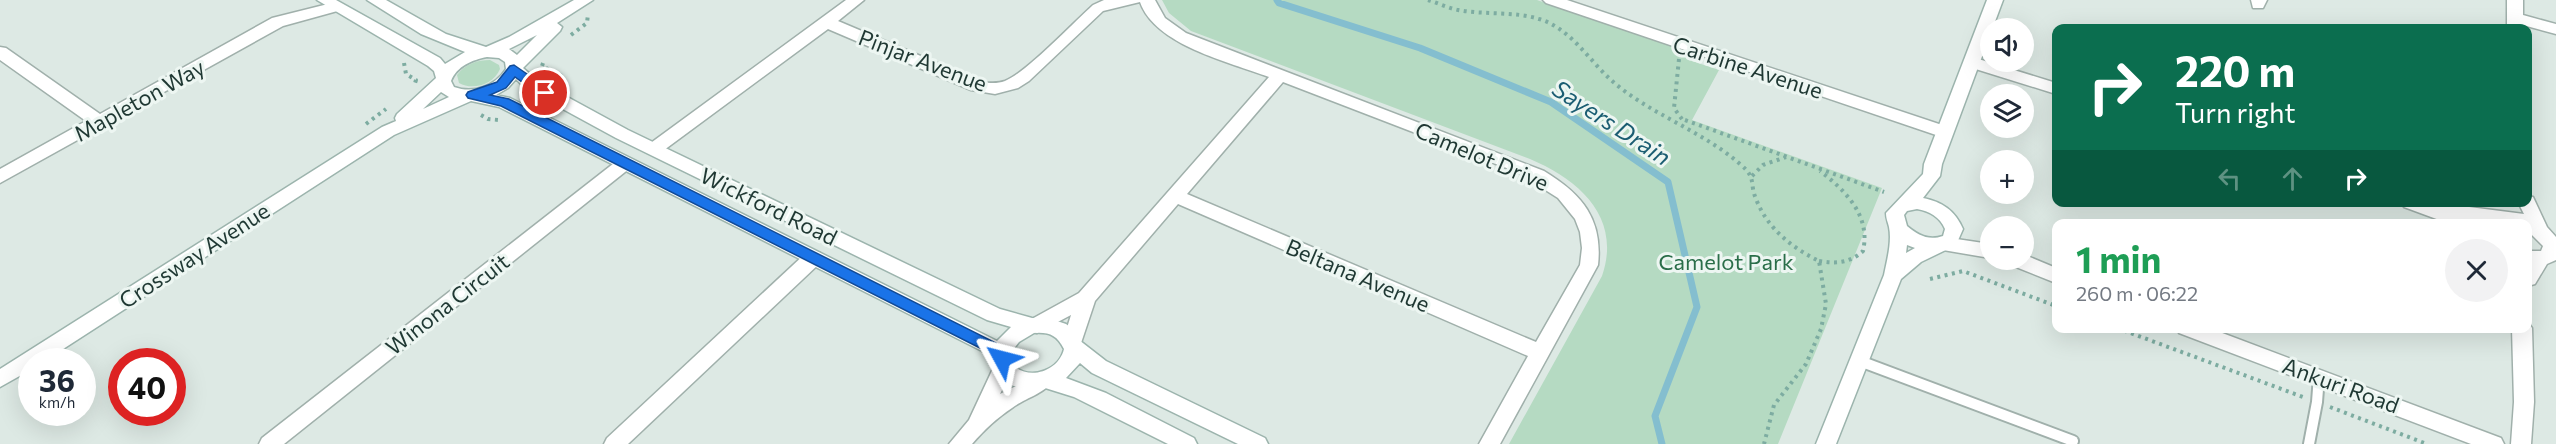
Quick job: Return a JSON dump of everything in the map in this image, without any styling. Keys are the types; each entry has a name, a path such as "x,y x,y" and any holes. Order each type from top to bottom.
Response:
{"street":[{"name":"Mapleton Way","path":"278,22 299,0"},
{"name":"Wickford Road","path":"375,0 454,43 508,55 513,60 515,68 532,85 559,101 834,238 994,315 1035,326"},
{"path":"654,149 856,0"},
{"name":"Pinjar Avenue","path":"826,22 977,86 996,88 1011,85 1023,77 1098,8 1111,3 1134,0"},
{"name":"Camelot Drive","path":"1147,0 1155,16 1174,34 1523,168 1553,183 1574,202 1589,232 1591,255 1585,274 1489,444"},
{"name":"Carbine Avenue","path":"1551,0 1945,132"},
{"path":"1980,247 1917,243 1898,229 1893,220 1895,211 1907,204 1931,176 1933,164 1995,0"},
{"path":"2514,0 2515,23"},
{"name":"Mapleton Way","path":"0,177 278,22 331,3"},
{"name":"Wickford Road","path":"331,3 434,62 441,69 448,90 504,102 991,347 1003,362"},
{"path":"488,52 515,41 581,3"},
{"path":"515,68 581,3"},
{"path":"2532,25 2556,29"},
{"path":"0,52 99,122"},
{"name":"Crossway Avenue","path":"388,132 444,79 450,68 460,60 488,52"},
{"path":"1972,62 2052,88"},
{"name":"Crossway Avenue","path":"0,379 388,132 471,95 501,85 515,68"},
{"path":"973,428 991,395 1003,362 1006,342 1022,329 1035,326 1086,298 1279,76"},
{"name":"Winona Circuit","path":"269,444 624,164"},
{"path":"1893,275 1914,257 1950,240 1954,234 1931,176"},
{"name":"Beltana Avenue","path":"1175,196 1541,352"},
{"path":"1907,204 1929,206 1980,241"},
{"path":"2424,207 2451,219"},
{"path":"2495,219 2506,207"},
{"path":"2530,207 2553,248 2551,254 2542,258 2532,273"},
{"path":"2433,210 2488,219"},
{"path":"1826,444 1857,360 1893,275 1898,248 1898,229"},
{"path":"614,444 834,238"},
{"path":"2034,267 2052,274"},
{"path":"959,444 973,428 1005,402 1054,376 1069,363 1086,298"},
{"path":"1035,326 1060,329 1073,345 1099,367 1258,444"},
{"name":"Ankuri Road","path":"2200,333 2319,376 2493,444"},
{"path":"2521,444 2524,402 2522,333"},
{"path":"1003,362 1010,373 1019,379 1064,384 1187,444"}],"lane":[{"path":"1857,360 2073,441"},
{"path":"2309,444 2317,402 2319,376"}],"path":[{"path":"1428,0 1457,10 1525,15 1550,22 1570,35 1612,81 1635,98 1724,151 1752,176 1755,197 1766,220 1798,251 1819,261 1834,264 1848,262 1857,257 1866,244 1863,220 1844,192 1815,167"},
{"path":"1687,46 1678,60 1674,108 1685,120 1884,192"},
{"path":"1682,125 1685,120"},
{"path":"1752,176 1763,165 1786,156"},
{"path":"1764,444 1774,405 1806,364 1821,329 1826,304 1819,261"},
{"path":"1930,279 1963,271 2052,304"},
{"path":"2131,333 2427,444"}],"green space":[{"name":"Camelot Park","path":"1162,0 1537,0 1690,52 1686,59 1719,70 1692,120 1882,188 1778,444 1509,444 1602,276 1607,255 1606,236 1601,219 1592,204 1565,178 1530,159 1191,31 1169,13"},
{"path":"490,60 499,65 500,69 493,79 477,86 459,83 457,75 468,65"}],"waterway":[{"name":"Sayers Drain","path":"1277,0 1279,3 1420,48 1551,102 1668,182 1697,307 1655,416 1662,444"}],"route":[{"path":"545,93 514,69 512,75 501,85 490,91 472,95 504,102 980,341 991,347 1002,359"}]}
